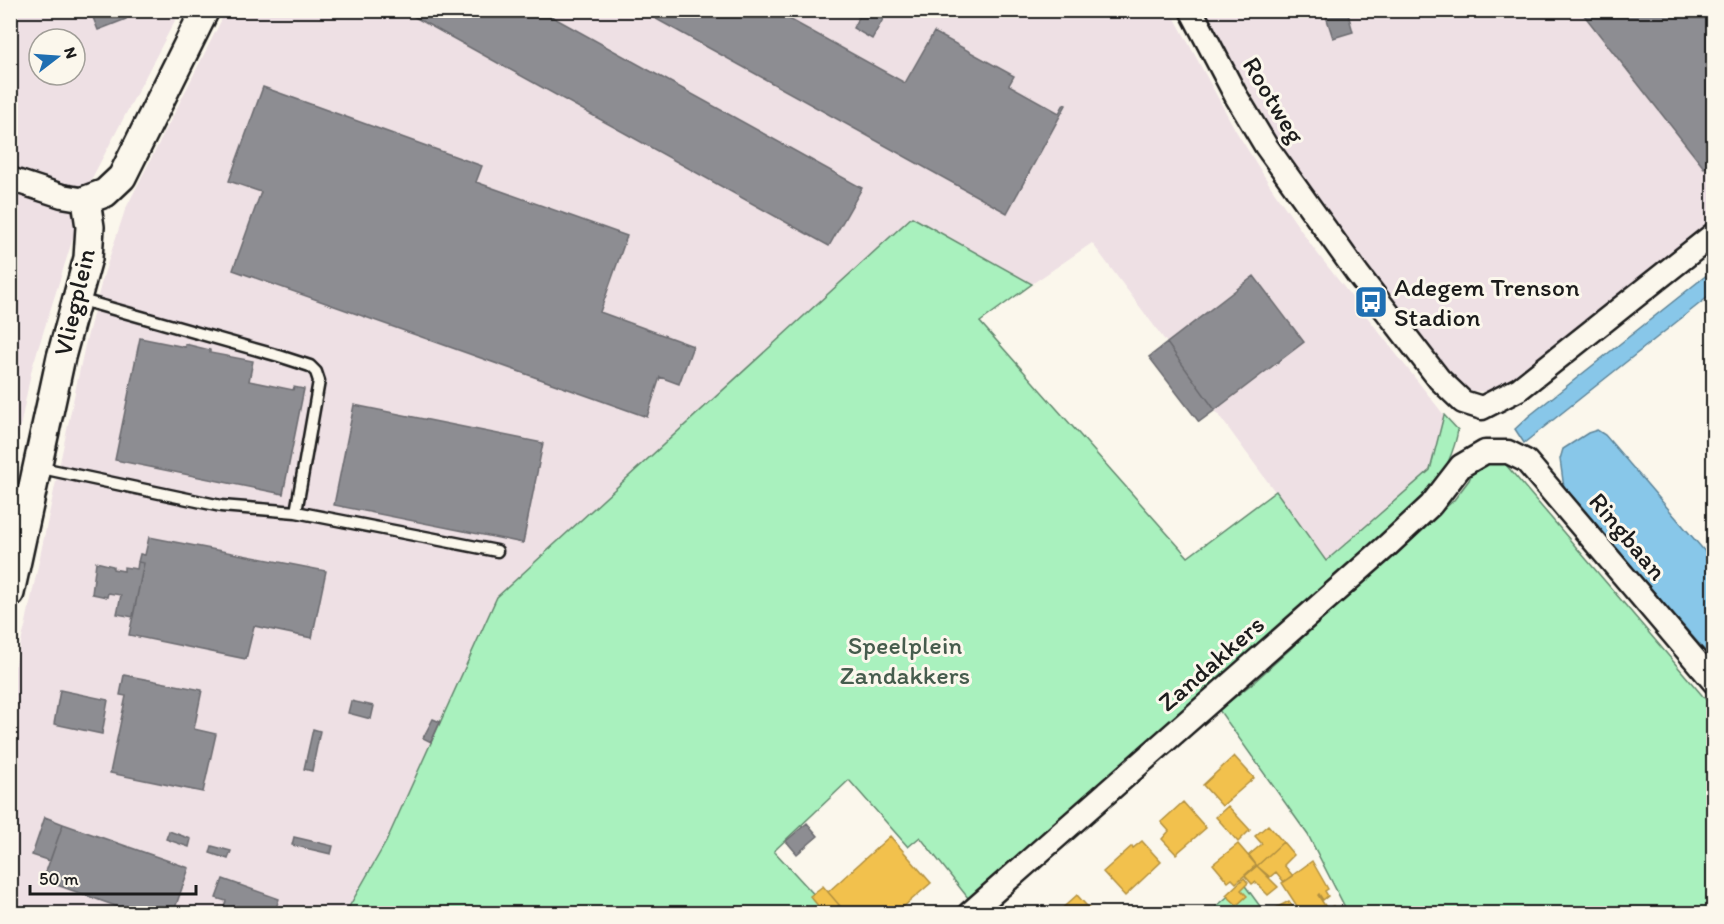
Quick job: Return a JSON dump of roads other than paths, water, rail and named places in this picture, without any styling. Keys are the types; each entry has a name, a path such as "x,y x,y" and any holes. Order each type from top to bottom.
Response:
{"street":[{"path":"10,179 62,196 86,201 105,193 122,177 205,10"},
{"name":"Rootweg","path":"1191,10 1236,96 1266,146 1314,214 1439,379 1463,402 1482,408 1519,389 1713,234"},
{"name":"Vliegplein","path":"10,593 61,357 88,258 90,227 86,201"},
{"name":"Ringbaan","path":"1485,452 1508,452 1526,461 1713,682"},
{"name":"Zandakkers","path":"969,914 1389,545 1431,505 1461,466 1485,452"}],"lane":[{"path":"78,299 310,366 316,372 319,381 318,393 296,512"},
{"path":"36,467 221,506 296,512 497,551"}],"water":[{"path":"1713,270 1713,293 1524,443 1515,429 1529,416"},
{"path":"1597,430 1605,435 1713,561 1713,660 1564,488 1560,459 1563,449"}],"place":[{"name":"Adegem Trenson Stadion","path":"1371,302"}],"park label":[{"name":"Speelplein Zandakkers","path":"905,660"}]}
